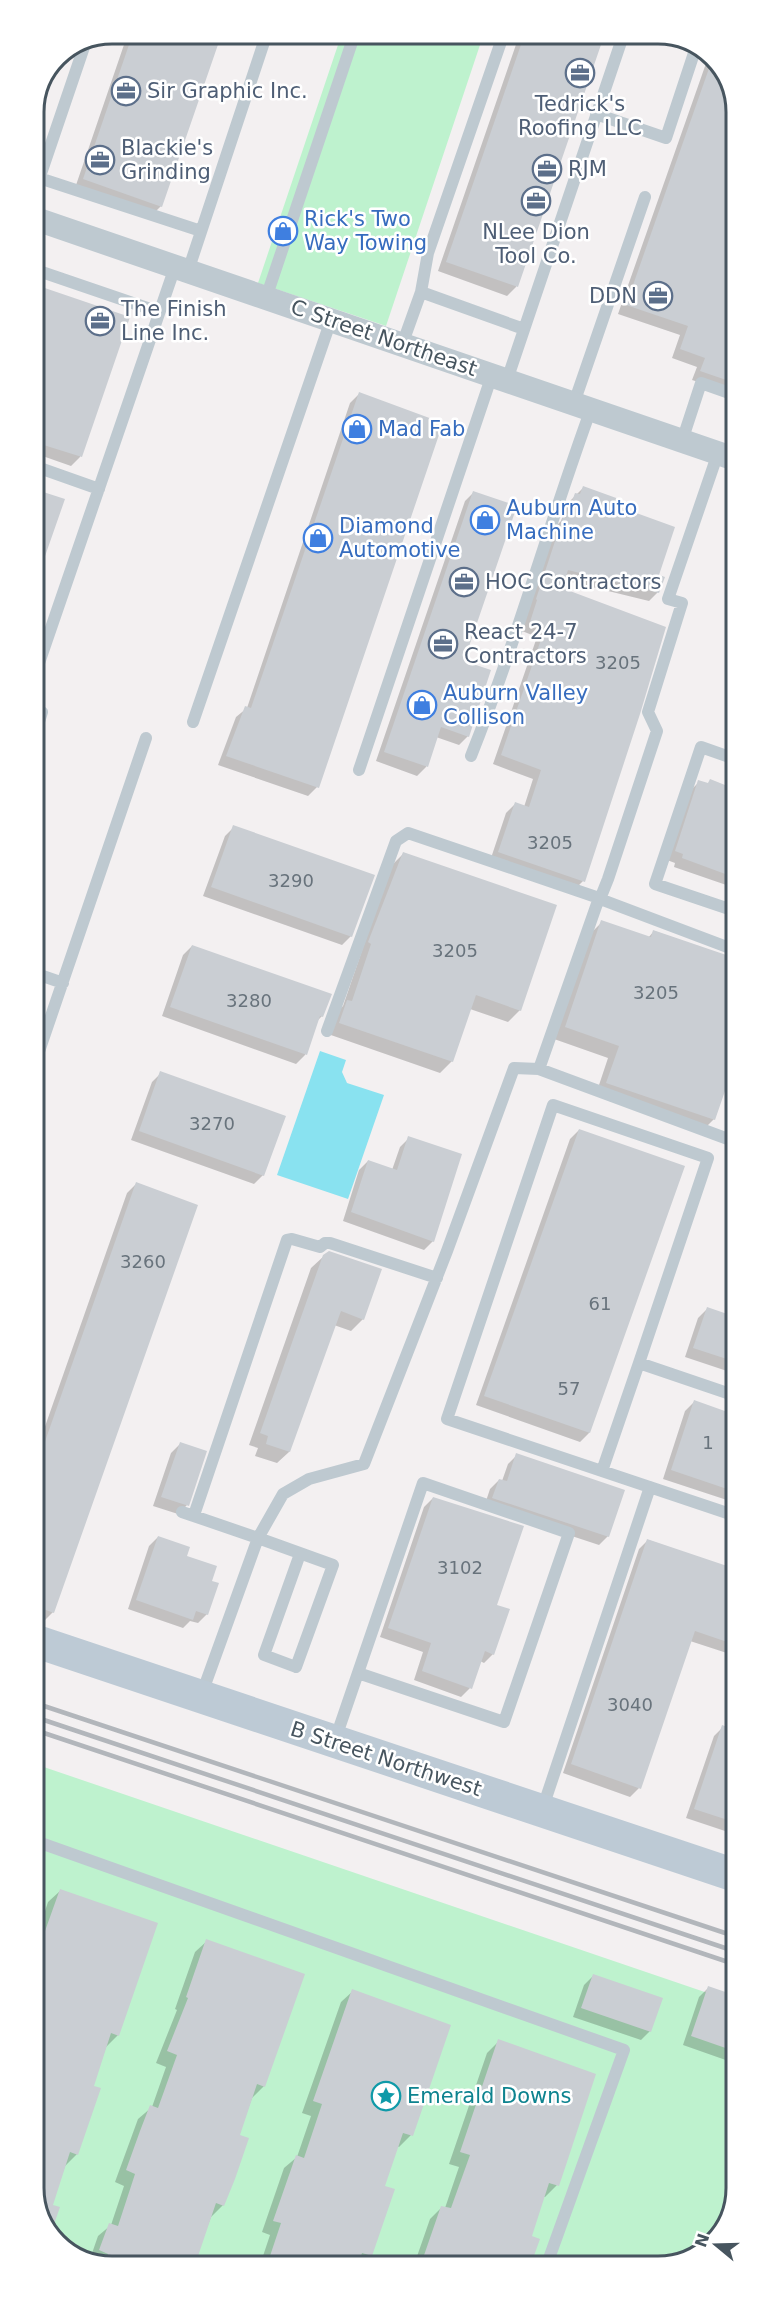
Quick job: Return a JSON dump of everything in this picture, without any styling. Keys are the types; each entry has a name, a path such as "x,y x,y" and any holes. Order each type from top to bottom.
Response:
{"street":[{"name":"C Street Northeast","path":"43,221 726,456"},
{"name":"B Street Northwest","path":"43,1644 726,1872"}],"lane":[{"path":"43,651 159,312 201,231 264,43"},
{"path":"267,298 352,43"},
{"path":"402,345 421,292 428,253 500,44"},
{"path":"359,770 500,378 525,328 620,44"},
{"path":"43,160 83,51"},
{"path":"596,114 666,138 694,54"},
{"path":"43,179 201,231"},
{"path":"471,756 497,690 562,491 583,406 645,197"},
{"path":"43,272 159,312"},
{"path":"421,292 525,328"},
{"path":"193,722 331,320"},
{"path":"682,441 701,383 726,391"},
{"path":"540,1069 657,731 648,712 682,603 668,599 726,456"},
{"path":"43,469 99,489"},
{"path":"43,1040 146,738"},
{"path":"726,756 701,747 655,884 726,907"},
{"path":"327,1031 396,841 408,833 599,899 726,947"},
{"path":"43,976 63,983"},
{"path":"201,1697 258,1538 283,1494 309,1479 364,1464 514,1068 540,1069 726,1138"},
{"path":"602,1471 708,1158 553,1106 447,1419 726,1513"},
{"path":"300,1554 264,1655 296,1667 333,1565 188,1513 287,1240 292,1239 320,1247 324,1243 330,1243 436,1278"},
{"path":"639,1363 726,1393"},
{"path":"334,1741 423,1484 568,1533 504,1722 358,1672"},
{"path":"542,1811 650,1487"},
{"path":"43,1844 624,2050 550,2256"}],"green space":[{"path":"339,43 480,44 386,326 258,283"},
{"name":"Emerald Downs","path":"43,1767 726,1999 725,2201 720,2215 686,2215 686,2249 676,2253 658,2256 107,2255 86,2250 64,2235 51,2217 43,2187"}],"water":[{"path":"320,1051 346,1060 342,1072 347,1083 384,1095 348,1199 277,1175"}],"building":[{"path":"130,43 218,43 162,207 83,179"},
{"path":"521,44 601,44 518,287 446,262"},
{"path":"710,67 721,86 726,103 726,380 700,371 705,358 680,349 688,326 626,305"},
{"path":"43,287 130,317 82,457 43,445"},
{"path":"359,392 443,423 319,788 226,756 245,706 251,708"},
{"path":"583,486 619,499 617,506 675,527 659,575 665,577 659,593 568,570 562,588 666,627 585,882 498,852 515,802 529,807 541,770 501,755 545,628 530,622 536,599 563,517 566,518 575,493 580,494"},
{"path":"473,491 517,506 464,661 491,670 469,737 441,727 428,767 384,752"},
{"path":"43,492 65,499 43,562"},
{"path":"710,779 726,785 726,874 682,858 683,854 675,851 698,780 708,783"},
{"path":"233,825 375,875 352,937 211,887"},
{"path":"403,852 557,905 521,1011 476,995 453,1062 339,1023 347,1000 352,1001 371,944 368,942"},
{"path":"601,920 651,937 653,930 726,955 726,1088 715,1120 606,1083 619,1046 565,1027"},
{"path":"192,945 332,994 323,1017 320,1016 307,1055 170,1007"},
{"path":"160,1071 286,1116 264,1176 139,1131"},
{"path":"579,1129 685,1166 590,1433 484,1396"},
{"path":"408,1136 462,1154 434,1242 351,1212 368,1160 397,1170"},
{"path":"136,1182 198,1205 54,1613 43,1609 43,1447"},
{"path":"329,1251 382,1269 364,1320 341,1311 290,1452 266,1444 268,1436 260,1433 323,1255"},
{"path":"707,1307 726,1314 726,1359 693,1348"},
{"path":"694,1400 726,1411 726,1489 671,1470"},
{"path":"180,1442 207,1451 189,1506 161,1497"},
{"path":"516,1453 625,1490 609,1537 492,1498 499,1479 507,1481"},
{"path":"433,1497 524,1526 497,1605 510,1609 494,1655 485,1651 472,1689 422,1671 431,1643 388,1628"},
{"path":"158,1536 190,1547 187,1556 217,1566 212,1581 219,1583 208,1615 196,1611 193,1620 136,1600"},
{"path":"647,1539 726,1566 726,1642 695,1631 641,1789 571,1764"},
{"path":"722,1725 726,1726 726,1819 694,1809"},
{"path":"60,1889 158,1923 119,2036 111,2033 94,2086 101,2088 78,2155 70,2152 53,2205 60,2207 54,2224 46,2205 43,2187 43,1937"},
{"path":"206,1939 305,1974 265,2087 257,2084 240,2135 249,2138 235,2179 224,2206 216,2203 198,2255 108,2255 99,2250 109,2223 118,2226 135,2174 126,2170 150,2105 158,2108 177,2055 167,2051 188,1998 186,1997"},
{"path":"593,1974 663,1998 651,2032 581,2008"},
{"path":"708,1986 726,1992 726,2048 691,2036"},
{"path":"352,1989 451,2025 413,2136 403,2133 385,2186 395,2189 372,2255 362,2253 361,2255 270,2255 281,2223 273,2221 296,2155 304,2158 322,2104 313,2101"},
{"path":"498,2039 596,2074 559,2186 549,2183 532,2236 540,2239 534,2256 424,2256 441,2206 451,2208 470,2155 460,2152"}],"railway":[{"path":"43,1706 726,1933"},
{"path":"43,1720 726,1948"},
{"path":"43,1733 726,1961"}],"place":[{"name":"Tedrick's Roofing LLC","path":"580,73"},
{"name":"Sir Graphic Inc.","path":"126,91"},
{"name":"Blackie's Grinding","path":"100,160"},
{"name":"RJM","path":"547,169"},
{"name":"NLee Dion Tool Co.","path":"536,201"},
{"name":"Rick's Two Way Towing","path":"283,231"},
{"name":"DDN","path":"658,296"},
{"name":"The Finish Line Inc.","path":"100,321"},
{"name":"Mad Fab","path":"357,429"},
{"name":"Auburn Auto Machine","path":"485,520"},
{"name":"Diamond Automotive","path":"318,538"},
{"name":"HOC Contractors","path":"464,582"},
{"name":"React 24-7 Contractors","path":"443,644"},
{"name":"Auburn Valley Collison","path":"422,705"},
{"name":"Emerald Downs","path":"386,2096"}]}
